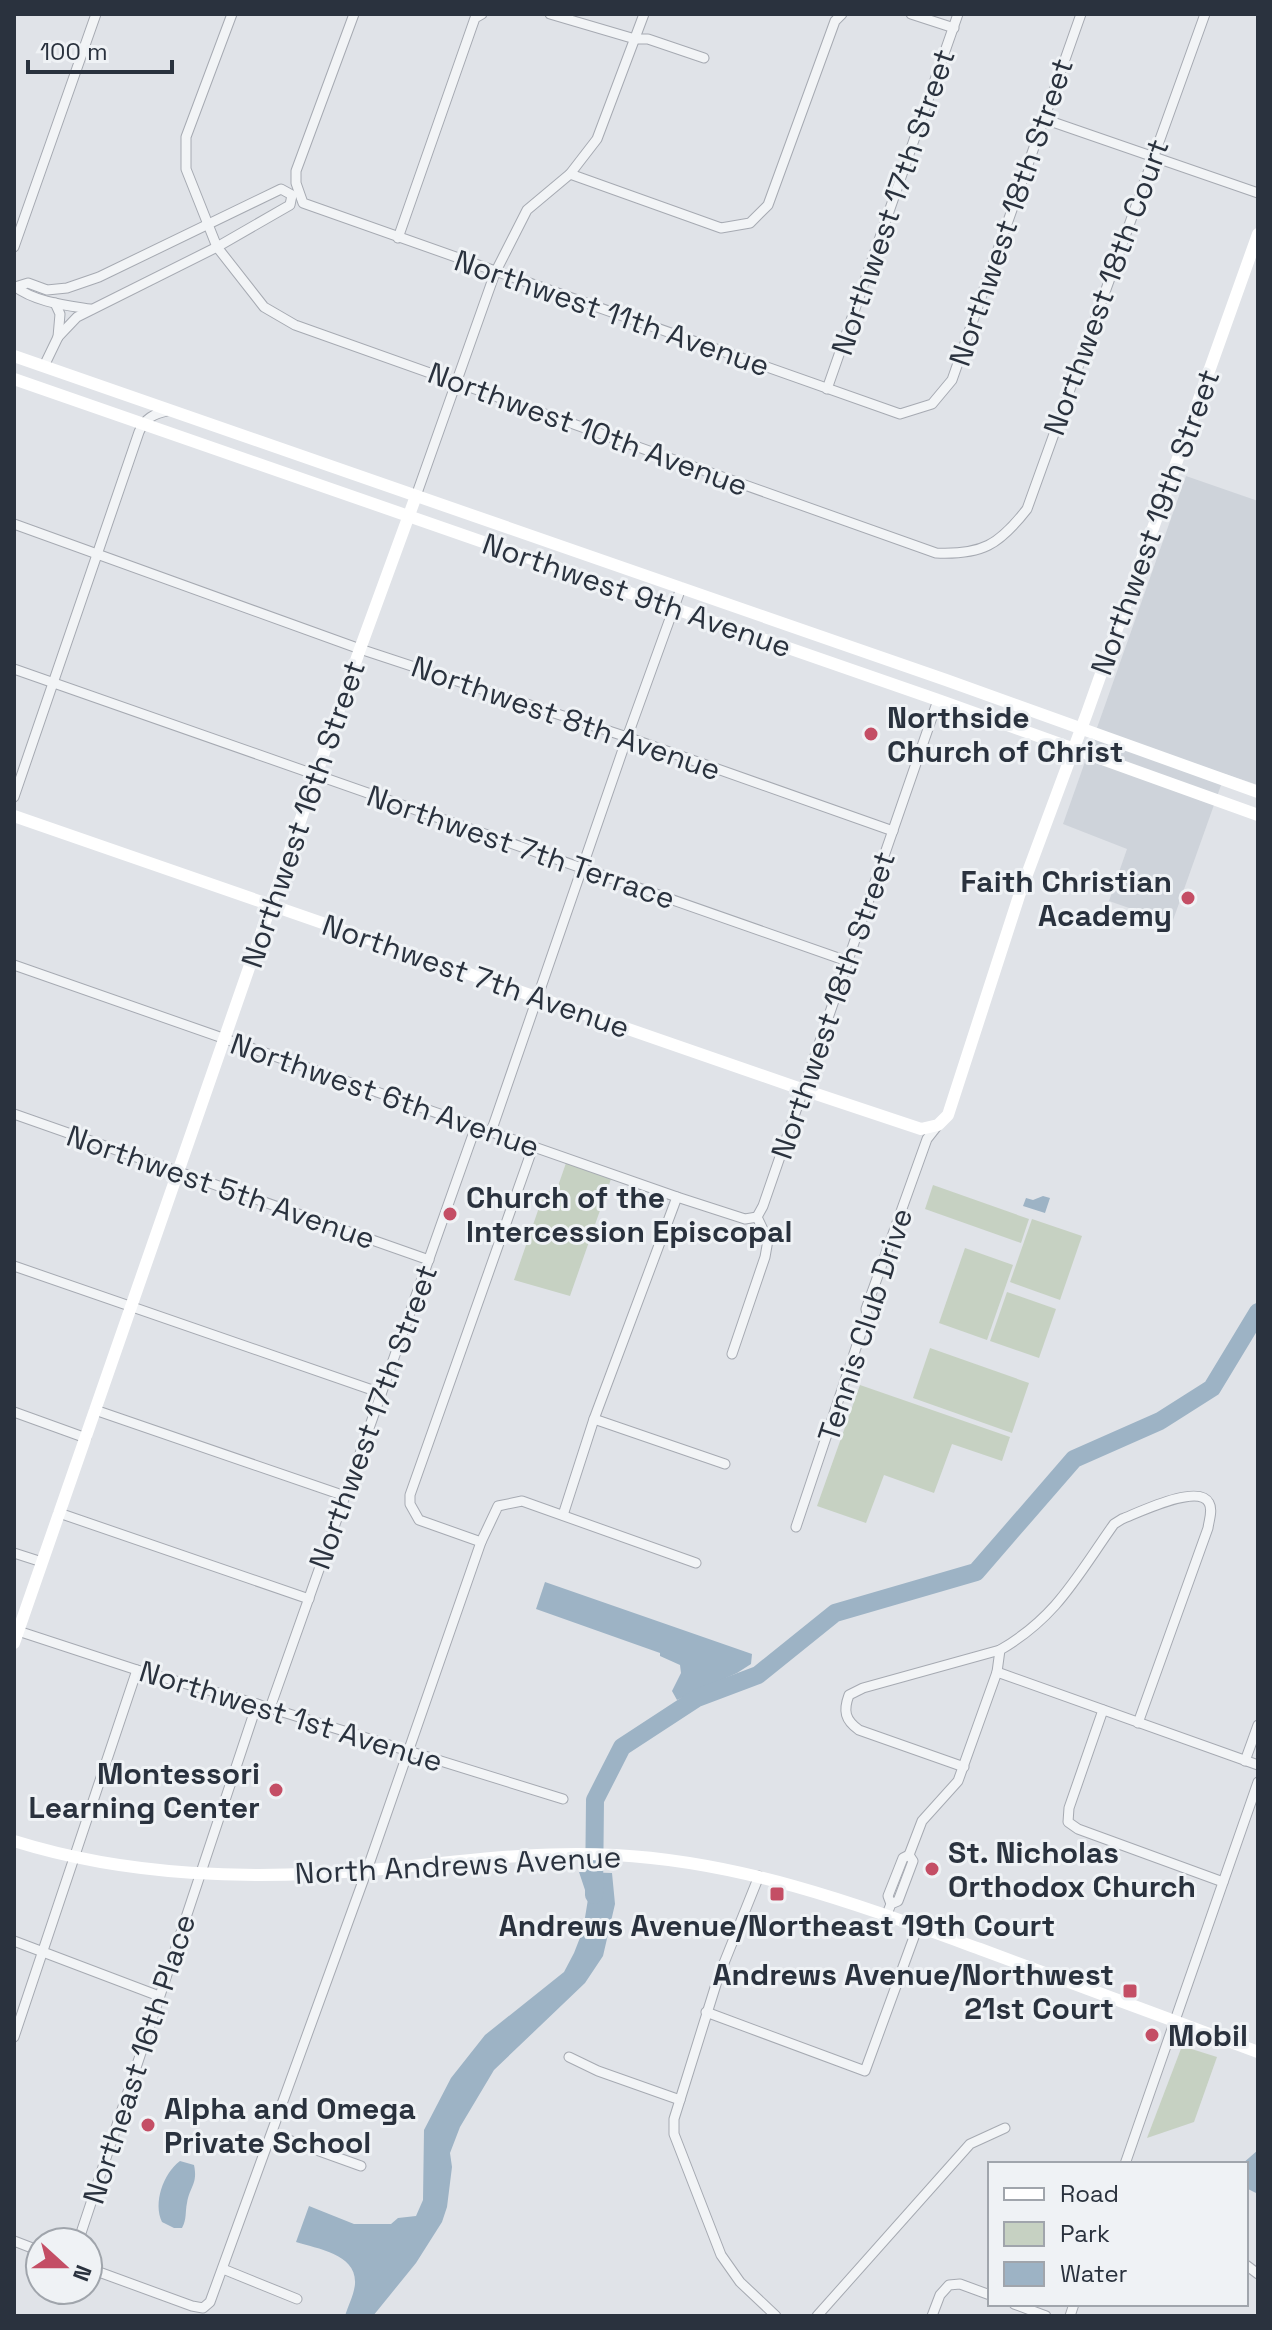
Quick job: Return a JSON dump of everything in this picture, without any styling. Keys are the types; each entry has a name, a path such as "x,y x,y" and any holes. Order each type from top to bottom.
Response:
{"main road":[{"name":"Northwest 19th Street","path":"938,1125 948,1115 1019,896 1258,234"},
{"name":"Northwest 9th Avenue","path":"14,356 1258,792"},
{"name":"Northwest 9th Avenue","path":"14,379 938,700 1258,815"},
{"name":"Northwest 16th Street","path":"16,1637 416,496"},
{"name":"Northwest 7th Avenue","path":"14,816 804,1090 921,1129 938,1125"},
{"name":"North Andrews Avenue","path":"14,1841 74,1857 200,1875 367,1870 577,1854 665,1859 759,1876 889,1909 918,1926 1258,2052"}],"street":[{"path":"14,247 96,14"},
{"name":"Northwest 10th Avenue","path":"232,14 186,137 186,169 217,247 264,307 295,325 936,553 963,554 988,547"},
{"path":"44,366 58,337 77,317 217,247 290,205 296,194 296,171 354,14"},
{"path":"398,238 475,18 482,14"},
{"path":"550,14 635,39 648,39 704,58"},
{"name":"Northwest 16th Street","path":"416,496 495,273 527,210 570,174 597,139 644,14"},
{"path":"570,174 721,228 750,223 768,205 835,21 842,14"},
{"path":"911,14 954,28"},
{"name":"Northwest 17th Street","path":"827,389 958,14"},
{"name":"Northwest 18th Street","path":"932,404 952,380 1081,14"},
{"name":"Northwest 18th Court","path":"988,547 1008,533 1027,509 1205,14"},
{"path":"1044,119 1258,193"},
{"path":"15,286 28,283 47,290 67,288 99,277 281,189 296,194"},
{"name":"Northwest 11th Avenue","path":"296,194 303,203 398,238 900,414 932,404"},
{"path":"15,286 23,293 55,303 90,309"},
{"path":"55,303 60,314 58,337"},
{"path":"14,797 143,423 155,414 167,411"},
{"name":"Northwest 8th Avenue","path":"14,524 360,649 627,737 893,831"},
{"path":"491,1132 681,588"},
{"name":"Northwest 7th Terrace","path":"14,669 847,961"},
{"name":"Northwest 18th Street","path":"757,1217 938,700"},
{"name":"Northwest 6th Avenue","path":"14,965 677,1197 745,1219 757,1217"},
{"name":"Northwest 5th Avenue","path":"14,1114 429,1260"},
{"name":"Tennis Club Drive","path":"796,1527 844,1388 867,1315 866,1309 927,1139 938,1125"},
{"name":"Northwest 17th Street","path":"270,1708 476,1126"},
{"path":"481,1542 419,1520 410,1504 410,1495 533,1147"},
{"path":"563,1515 594,1419 677,1197"},
{"path":"732,1354 765,1257 768,1240 757,1217"},
{"path":"14,1266 381,1393"},
{"path":"95,1410 345,1496"},
{"path":"14,1412 86,1438"},
{"path":"594,1419 725,1464"},
{"path":"964,1767 859,1730 849,1723 844,1712 849,1695 863,1688 1000,1650 1027,1634 1057,1606 1114,1524 1188,1495 1201,1495 1209,1501 1211,1510 1208,1528 1138,1723"},
{"path":"104,2274 203,2308 210,2302 367,1870 481,1542 498,1506 522,1501 696,1563"},
{"path":"59,1513 309,1599"},
{"path":"14,1553 42,1562"},
{"name":"Northwest 1st Avenue","path":"16,1637 257,1704 563,1799"},
{"path":"889,1909 898,1901 913,1861 909,1855 922,1821 958,1781 964,1767 997,1672 1000,1650"},
{"path":"14,2037 137,1670"},
{"path":"997,1672 1258,1765"},
{"path":"200,1875 257,1704"},
{"path":"1103,1710 1069,1808 1068,1822 1078,1829 1223,1882"},
{"path":"1245,1761 1258,1725"},
{"path":"1126,2162 1258,1782"},
{"name":"Northeast 16th Place","path":"83,2226 200,1875"},
{"path":"759,1876 706,2012 674,2119 674,2134 721,2255 740,2282 776,2316"},
{"path":"706,2012 865,2071 918,1926"},
{"path":"14,1941 159,1996"},
{"path":"569,2057 598,2071 680,2100"},
{"path":"817,2316 970,2144 1005,2128"},
{"path":"272,2134 361,2166"},
{"path":"223,2269 297,2299"},
{"path":"932,2316 940,2295 949,2285 960,2284 988,2294"},
{"path":"1019,2306 1046,2316"}],"shaded area":[{"path":"1186,476 1258,501 1258,785 1225,774 1172,923 1109,901 1127,849 1063,824"}],"green space":[{"path":"566,1163 611,1179 570,1296 514,1280 544,1193 557,1189"},
{"path":"933,1185 1029,1219 1021,1243 925,1209"},
{"path":"1032,1219 1082,1236 1060,1300 1010,1282"},
{"path":"965,1248 1013,1265 987,1340 939,1323"},
{"path":"1007,1292 1056,1309 1039,1358 990,1341"},
{"path":"930,1348 1029,1383 1012,1433 913,1398"},
{"path":"860,1385 1010,1437 1002,1461 952,1444 934,1493 884,1475 866,1523 817,1506"},
{"path":"1182,2046 1217,2057 1194,2122 1147,2138"}],"water":[{"path":"1043,1196 1050,1198 1045,1213 1023,1206 1026,1198 1033,1200"},
{"path":"545,1582 752,1654 751,1664 677,1700 672,1691 681,1673 680,1665 660,1656 660,1653 536,1609"},
{"path":"579,1872 612,1873 615,1904 603,1956 585,1983 494,2070 460,2127 450,2153 452,2167 447,2207 442,2222 416,2263 373,2316 345,2316 355,2284 350,2266 325,2250 296,2242 309,2206 354,2224 391,2224 398,2218 416,2216 423,2200 424,2130 451,2078 485,2035 564,1972 574,1953 583,1930 588,1899"},
{"path":"1258,2150 1258,2194 1248,2189 1248,2162 1244,2162"},
{"path":"180,2161 194,2165 195,2177 184,2225 174,2228 162,2222 159,2198 164,2181"}],"waterway":[{"path":"594,1895 595,1800 622,1747 697,1698 758,1675 835,1613 976,1572 1074,1459 1160,1421 1212,1388 1258,1312"}],"place":[{"name":"Northside Church of Christ","path":"871,734"},
{"name":"Faith Christian Academy","path":"1188,898"},
{"name":"Church of the Intercession Episcopal","path":"450,1214"},
{"name":"Montessori Learning Center","path":"276,1790"},
{"name":"St. Nicholas Orthodox Church","path":"932,1869"},
{"name":"Andrews Avenue/Northeast 19th Court","path":"777,1894"},
{"name":"Andrews Avenue/Northwest 21st Court","path":"1130,1991"},
{"name":"Mobil","path":"1152,2035"},
{"name":"Alpha and Omega Private School","path":"148,2125"}]}
